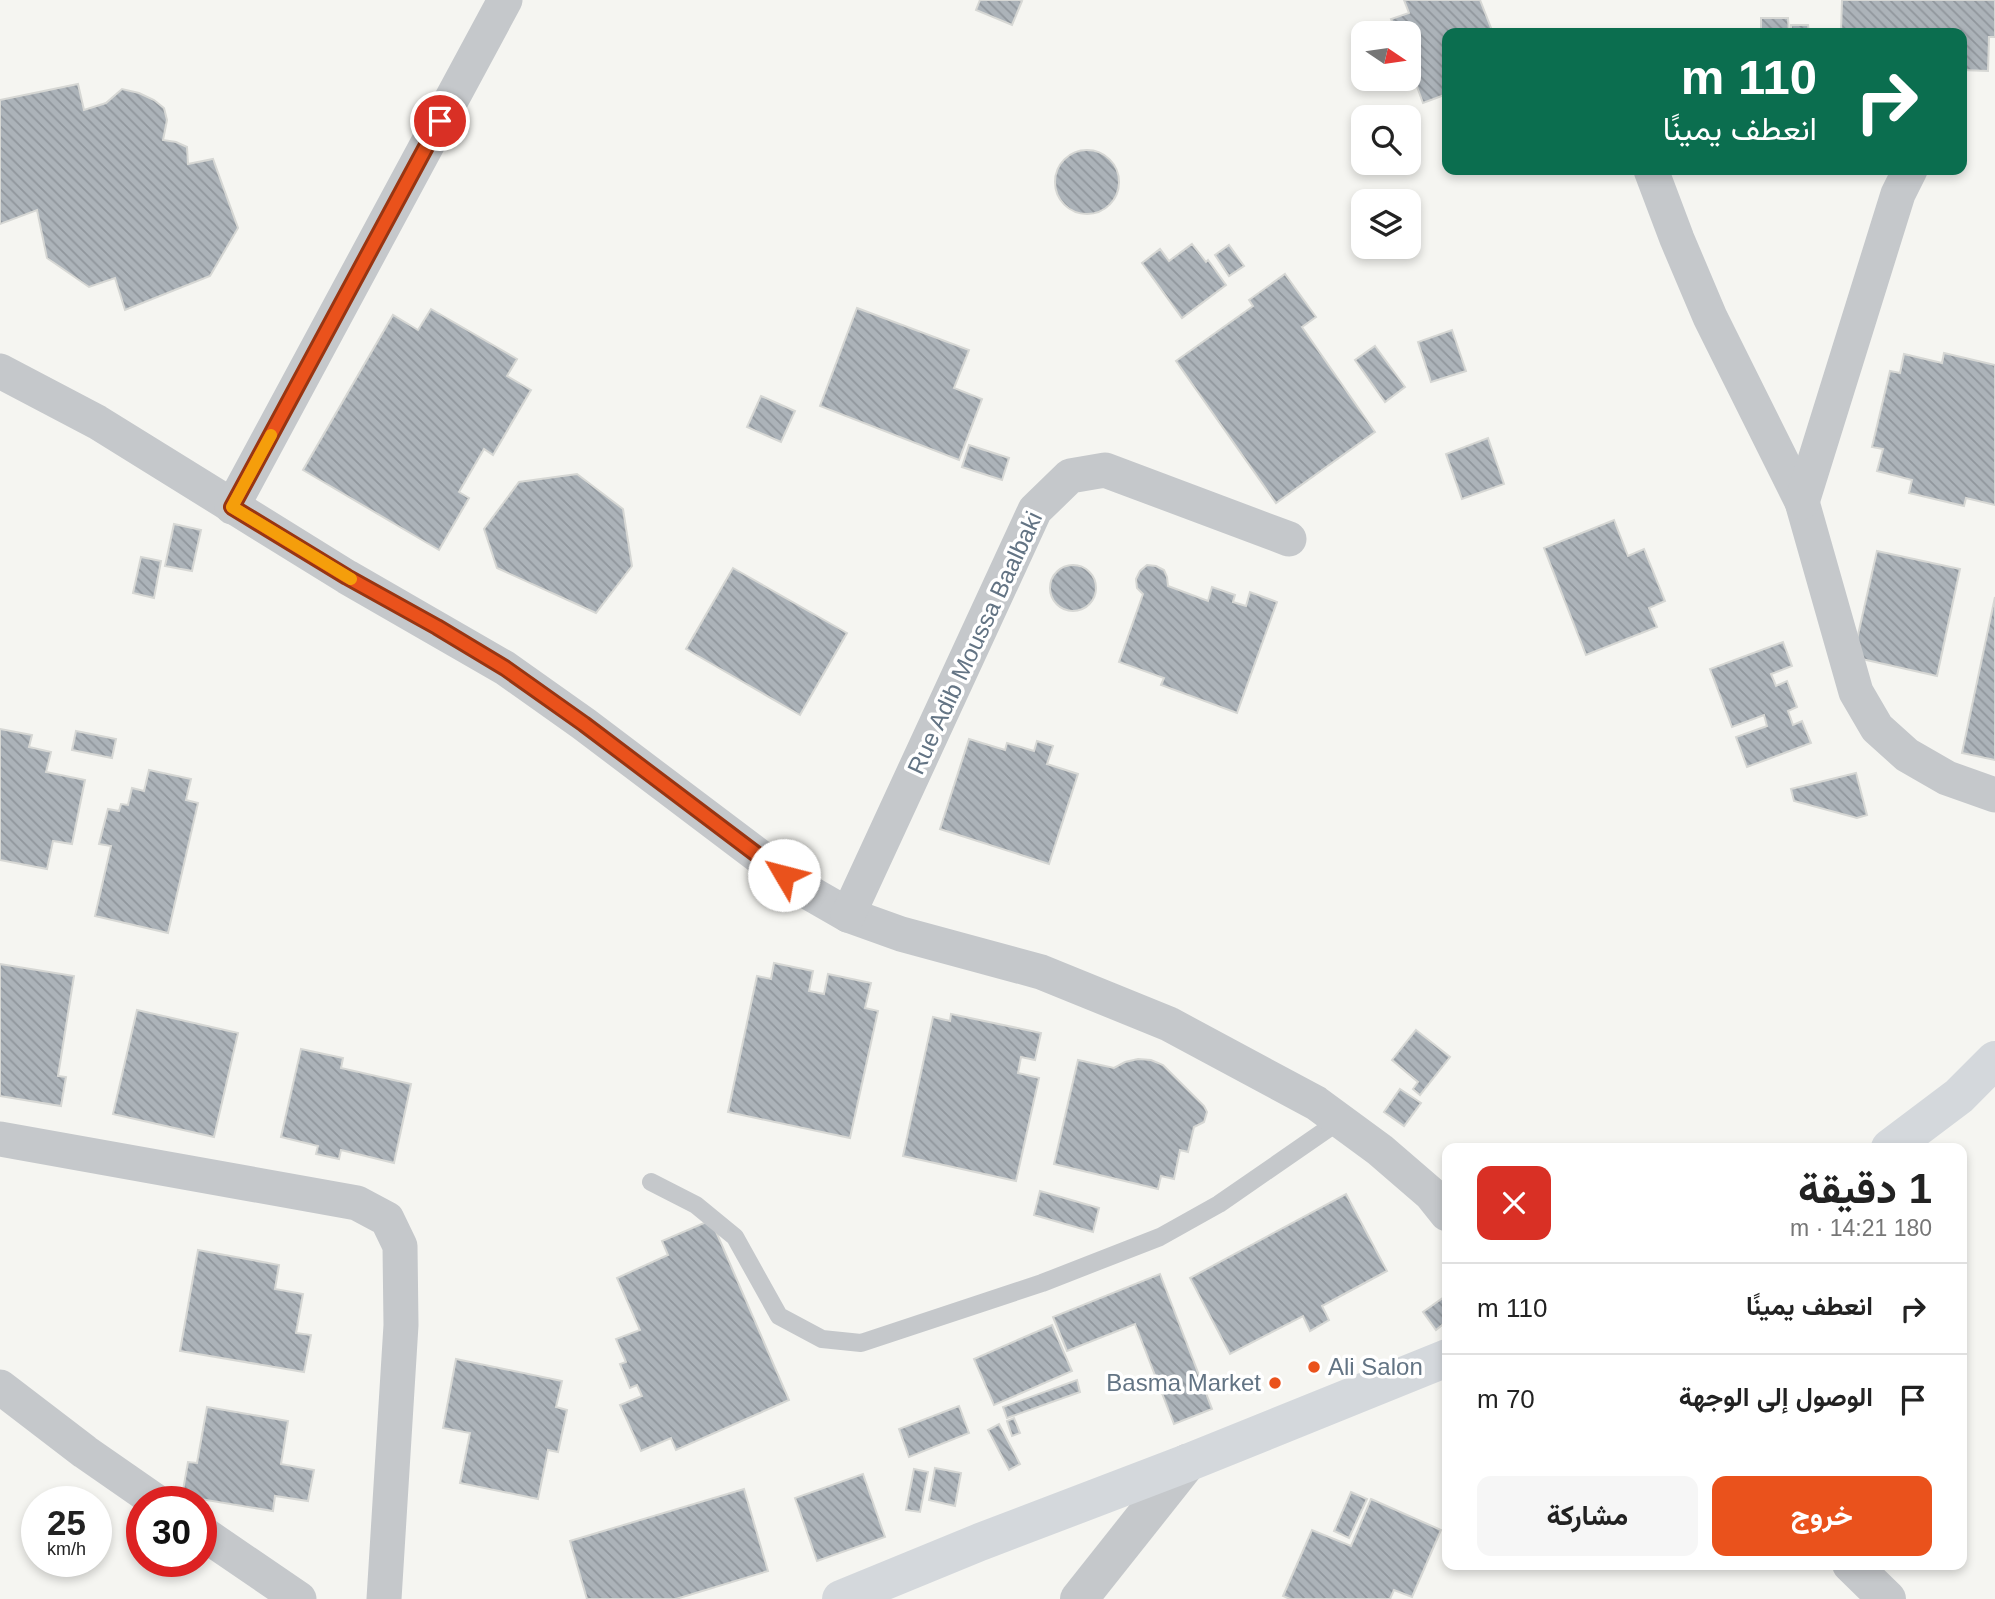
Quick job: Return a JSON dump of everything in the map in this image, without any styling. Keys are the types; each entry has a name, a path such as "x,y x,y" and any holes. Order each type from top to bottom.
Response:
{"main road":[{"path":"1897,1143 1959,1096 1995,1060"},
{"path":"841,1599 1442,1360"}],"street":[{"path":"232,507 505,0"},
{"path":"1653,175 1710,317 1802,502 1856,692 1877,728 1907,755 1947,778 1995,795"},
{"path":"1802,502 1898,194 1908,175"},
{"path":"0,370 97,422 347,577 505,668 584,724 801,888 848,915 901,934 1041,972 1169,1024 1316,1103 1380,1150 1431,1194 1442,1208"},
{"name":"Rue Adib Moussa Baalbaki","path":"848,915 1035,510 1070,476 1105,470 1289,539"},
{"path":"0,1139 358,1203 387,1219 400,1246 401,1325 384,1599"},
{"path":"0,1387 134,1486"},
{"path":"1079,1599 1187,1463"},
{"path":"217,1543 299,1599"},
{"path":"1857,1570 1887,1599"}],"lane":[{"path":"651,1182 696,1205 735,1237 779,1316 822,1339 862,1343 1042,1283 1160,1237 1219,1204 1339,1121"}],"building":[{"path":"980,0 1022,1 1012,25 976,10"},
{"path":"1404,0 1480,0 1491,28 1442,28 1442,96 1423,103 1419,91 1421,91 1421,21 1391,19 1409,13"},
{"path":"1842,0 1995,0 1995,37 1989,37 1988,71 1967,70 1967,28 1841,28"},
{"path":"1761,18 1788,18 1789,28 1761,28"},
{"path":"1791,25 1808,25 1808,28 1791,28"},
{"path":"78,84 84,110 106,103 122,89 154,100 164,108 167,120 163,140 187,147 188,164 213,159 238,228 210,276 125,310 115,278 89,287 47,258 37,210 0,224 0,100"},
{"path":"1081,150 1093,150 1110,159 1117,170 1117,194 1110,205 1093,214 1081,214 1069,209 1060,200 1055,188 1055,176 1060,164 1069,155"},
{"path":"1192,244 1206,262 1208,260 1226,285 1182,318 1142,263 1160,249 1169,261"},
{"path":"1229,245 1244,266 1229,276 1215,255"},
{"path":"1285,274 1316,317 1302,327 1375,432 1276,503 1176,361 1253,306 1249,300"},
{"path":"857,308 969,350 954,388 982,399 959,460 820,406"},
{"path":"431,309 517,359 507,376 531,390 493,455 484,449 459,492 469,498 439,550 303,470 393,315 418,330"},
{"path":"1452,330 1466,371 1431,382 1418,342"},
{"path":"1375,346 1405,387 1385,402 1355,360"},
{"path":"1944,353 1995,365 1995,505 1966,498 1964,506 1909,493 1912,480 1877,471 1883,449 1872,447 1890,371 1900,373 1904,354 1942,363"},
{"path":"761,396 795,411 781,442 747,427"},
{"path":"1488,438 1504,484 1462,499 1446,454"},
{"path":"969,445 1009,458 1002,480 962,467"},
{"path":"577,474 623,509 632,566 596,613 497,568 484,529 519,482"},
{"path":"1614,520 1628,556 1644,549 1665,601 1649,608 1657,627 1586,655 1544,548"},
{"path":"174,524 201,530 192,571 165,566"},
{"path":"1877,551 1960,569 1937,676 1853,657"},
{"path":"141,557 161,561 154,598 133,593"},
{"path":"1073,565 1089,572 1096,588 1089,604 1073,611 1057,604 1050,588 1057,572"},
{"path":"1147,565 1164,570 1168,586 1208,601 1212,587 1235,595 1233,602 1246,606 1250,592 1277,602 1237,713 1161,685 1164,678 1119,662 1143,594 1137,588 1136,579"},
{"path":"733,568 847,633 800,715 686,649"},
{"path":"1995,597 1995,760 1962,753"},
{"path":"1783,642 1792,666 1771,674 1776,686 1787,681 1797,707 1788,711 1793,725 1802,721 1811,743 1747,767 1736,737 1767,726 1764,715 1732,727 1710,669"},
{"path":"0,729 32,735 29,747 51,752 46,772 85,780 72,844 53,841 47,869 0,860"},
{"path":"76,731 116,739 112,758 72,750"},
{"path":"969,739 1005,750 1007,743 1034,751 1037,741 1053,746 1047,764 1078,774 1049,864 940,829"},
{"path":"149,770 191,779 186,800 198,803 168,933 95,916 111,846 99,844 108,809 119,811 121,804 128,805 132,788 144,791"},
{"path":"1856,773 1867,815 1857,818 1794,801 1791,789"},
{"path":"774,963 813,971 809,991 824,994 828,974 871,983 865,1008 878,1011 850,1138 728,1112 757,976 771,979"},
{"path":"0,964 74,976 58,1076 66,1077 61,1106 0,1096"},
{"path":"137,1010 238,1033 214,1137 113,1114"},
{"path":"951,1014 1041,1033 1035,1060 1021,1057 1018,1073 1039,1078 1016,1181 903,1156 933,1017 950,1021"},
{"path":"1416,1030 1450,1057 1420,1095 1413,1089 1418,1082 1392,1060"},
{"path":"301,1049 343,1058 341,1068 411,1084 394,1163 341,1150 339,1159 316,1154 318,1146 281,1137"},
{"path":"1138,1059 1163,1065 1207,1112 1204,1122 1194,1127 1188,1152 1180,1150 1174,1179 1161,1176 1158,1189 1054,1164 1078,1060 1114,1068"},
{"path":"1400,1089 1421,1103 1404,1126 1384,1112"},
{"path":"1040,1191 1099,1208 1093,1232 1034,1215"},
{"path":"1346,1194 1387,1271 1322,1306 1329,1320 1310,1331 1303,1316 1230,1354 1190,1278"},
{"path":"711,1220 789,1400 676,1450 671,1438 641,1451 620,1405 642,1396 637,1385 630,1388 620,1364 626,1362 616,1339 640,1330 617,1278 668,1255 662,1241"},
{"path":"198,1250 279,1265 275,1289 303,1294 296,1333 311,1335 304,1372 180,1351"},
{"path":"1160,1274 1212,1409 1174,1424 1135,1324 1067,1351 1053,1317"},
{"path":"1442,1299 1442,1325 1436,1330 1423,1312"},
{"path":"1052,1325 1072,1371 994,1405 974,1359"},
{"path":"456,1359 562,1381 556,1407 567,1410 558,1452 548,1450 538,1499 460,1483 470,1433 443,1428"},
{"path":"1077,1380 1080,1392 1007,1418 1003,1407"},
{"path":"959,1406 969,1433 909,1457 899,1429"},
{"path":"207,1407 288,1421 281,1464 314,1470 308,1501 275,1496 273,1511 217,1502 217,1486 184,1486 188,1462 197,1463"},
{"path":"1014,1418 1020,1433 1012,1436 1007,1421"},
{"path":"999,1424 1020,1464 1009,1470 988,1430"},
{"path":"935,1468 961,1473 955,1506 929,1500"},
{"path":"914,1469 928,1472 920,1512 906,1510"},
{"path":"863,1474 885,1537 817,1561 795,1498"},
{"path":"744,1489 768,1571 676,1599 587,1599 570,1541"},
{"path":"1351,1492 1367,1499 1349,1538 1334,1531"},
{"path":"1371,1499 1441,1530 1412,1597 1394,1590 1390,1599 1290,1599 1283,1596 1312,1530 1351,1546"}],"slow traffic":[{"path":"271,435 232,507 351,579"}],"place":[{"name":"Ali Salon","path":"1314,1367"},
{"name":"Basma Market","path":"1275,1383"}],"route":[{"path":"440,121 232,507 505,668 784,875"}]}
